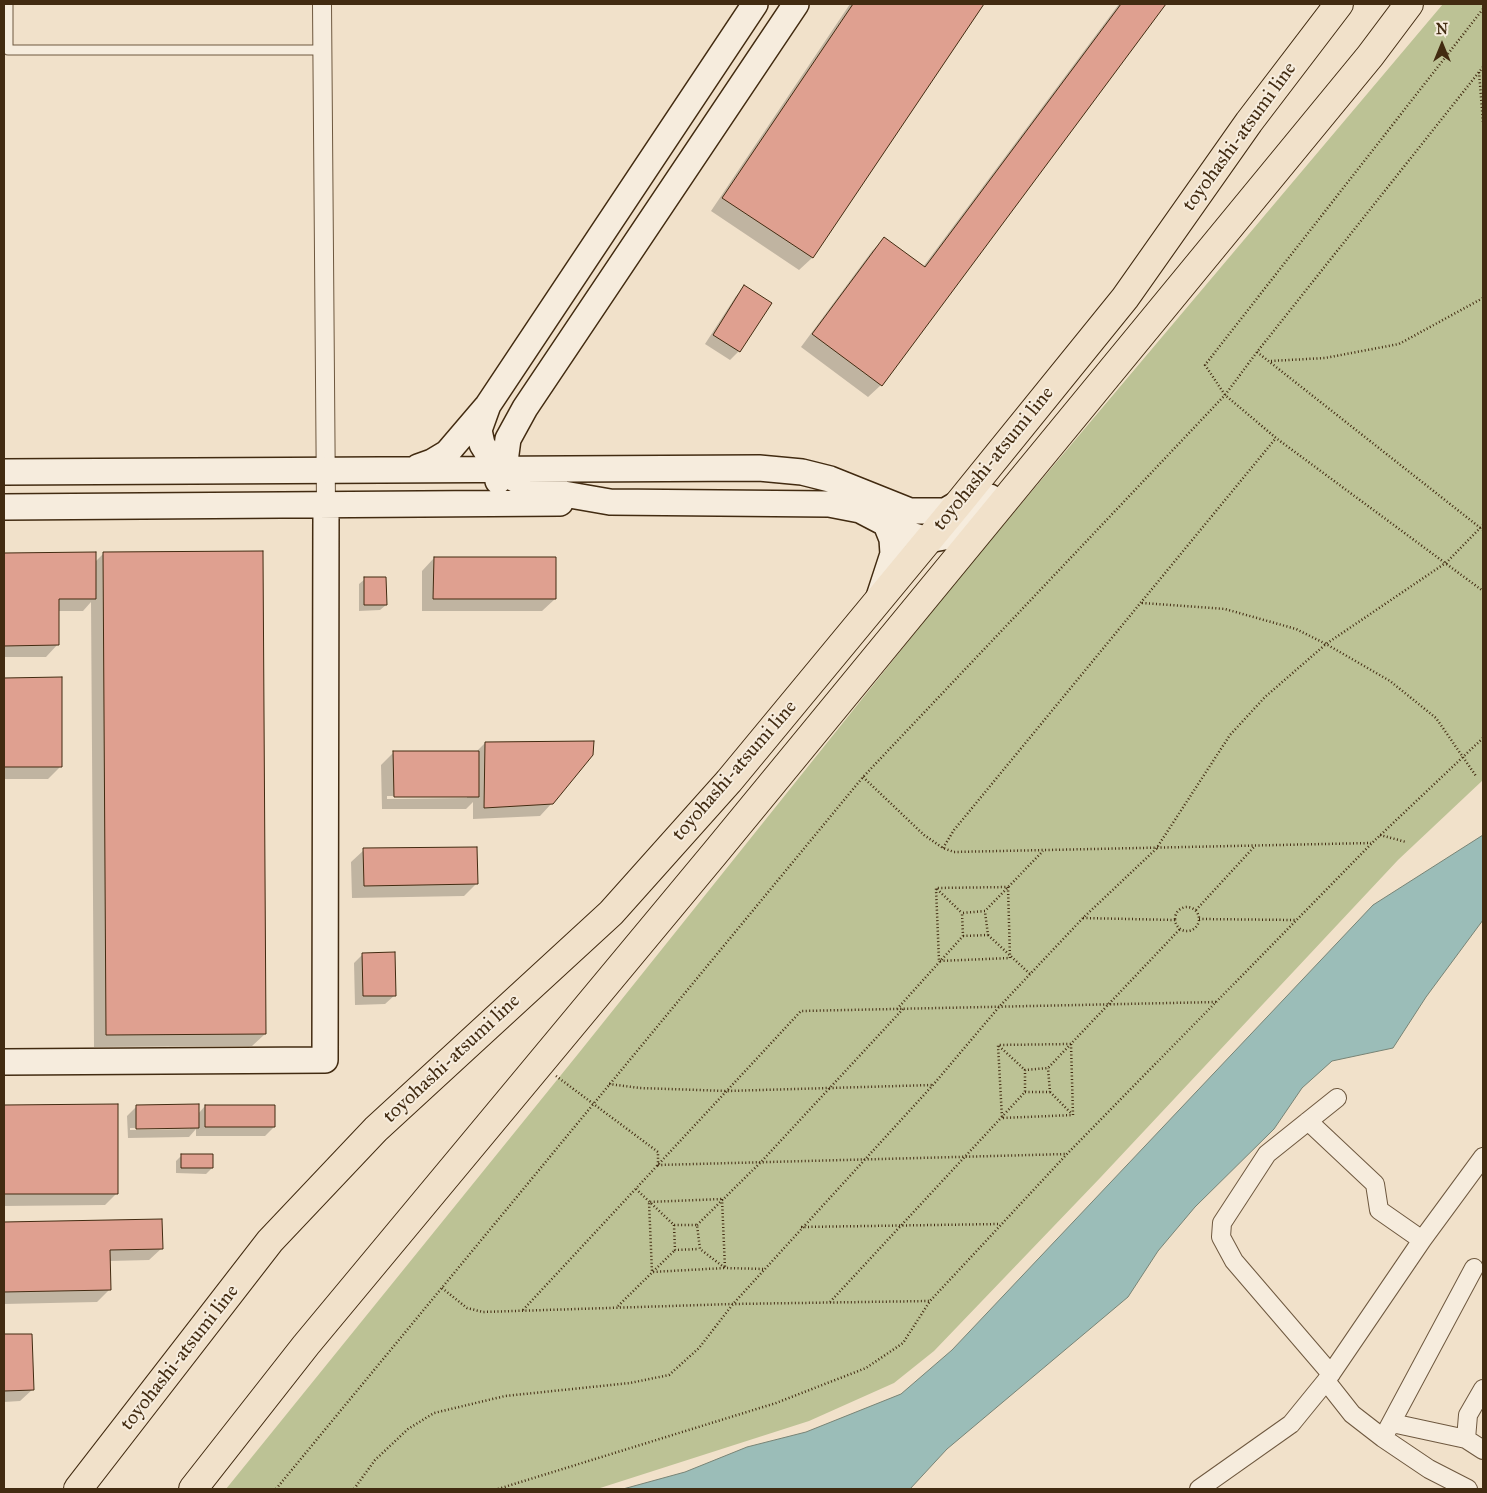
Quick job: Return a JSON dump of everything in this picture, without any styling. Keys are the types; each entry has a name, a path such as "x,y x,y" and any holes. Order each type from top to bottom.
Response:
{"main road":[{"name":"toyohashi-atsumi line","path":"78,1489 270,1241 376,1129 611,913 729,781 959,503 1124,298 1249,122 1339,4"},
{"name":"toyohashi-atsumi line","path":"193,1489 306,1345 936,585 1370,56 1409,4"}],"street":[{"path":"4,1062 325,1060 326,470 322,4"},
{"path":"410,470 432,462 447,453 488,405 755,4"},
{"path":"476,504 492,494 504,469 508,439 525,408 796,4"},
{"path":"4,507 326,506 610,502 829,504 860,510 908,535 928,540 955,535 968,524 1317,100 1370,56"},
{"path":"488,405 479,430 482,444 492,460 512,478 524,484 610,502"},
{"path":"525,408 519,430 520,451 529,461 547,469"},
{"path":"4,472 784,469 830,479 910,511 945,511 959,503"},
{"path":"868,494 901,517 928,540 938,563 936,585"},
{"path":"876,604 893,554 892,539 886,524"},
{"path":"1337,1098 1267,1154 1222,1223 1221,1237 1234,1261 1329,1378 1352,1414 1429,1469 1468,1489"},
{"path":"1308,1121 1375,1184 1379,1210 1422,1240"},
{"path":"1199,1489 1291,1424 1329,1378 1422,1240 1483,1157"},
{"path":"1384,1438 1474,1268"},
{"path":"1466,1439 1468,1414 1483,1389"},
{"path":"1392,1423 1466,1439 1483,1450"}],"lane":[{"path":"8,4 8,50 322,50"}],"path":[{"path":"1483,9 1205,366 1225,395 1276,438 1447,562 1483,591"},
{"path":"276,1489 863,777 1225,395 1483,67"},
{"path":"1479,72 1483,122"},
{"path":"1269,361 1325,358 1398,344 1483,298"},
{"path":"354,1489 375,1460 408,1429 434,1413 505,1396 630,1383 669,1375 699,1348 733,1304 801,1227 933,1085 999,1007 1083,918 1156,849 1230,735 1265,697 1326,644 1447,562 1482,528 1257,352"},
{"path":"943,848 954,830 1276,438"},
{"path":"1142,603 1225,610 1296,628 1397,687 1436,718 1476,776"},
{"path":"498,1489 776,1403 866,1368 903,1343 930,1301 1066,1154 1380,835 1483,738"},
{"path":"863,777 924,835 943,848 954,852 1372,843"},
{"path":"1380,835 1406,842"},
{"path":"1196,910 1255,846"},
{"path":"962,913 986,911 1043,850"},
{"path":"936,888 1008,887"},
{"path":"1008,887 1010,958"},
{"path":"936,888 962,913 963,936"},
{"path":"936,888 939,961"},
{"path":"1186,906 1196,910 1199,919 1196,927 1188,931 1180,929 1175,920 1178,911 1186,906"},
{"path":"986,911 988,935 1010,958 1030,974"},
{"path":"1083,918 1175,920"},
{"path":"1199,919 1296,920"},
{"path":"1025,1070 1048,1068 1180,929"},
{"path":"897,1009 963,936 988,935"},
{"path":"939,961 1010,958"},
{"path":"523,1310 801,1011 1216,1002"},
{"path":"700,1250 698,1225 760,1162 902,1009"},
{"path":"998,1045 1070,1044"},
{"path":"1070,1044 1073,1115"},
{"path":"830,1302 1026,1092 1025,1070 998,1045"},
{"path":"998,1045 1002,1118"},
{"path":"539,1063 658,1152 658,1165"},
{"path":"1048,1068 1050,1092 1073,1115"},
{"path":"609,1084 640,1088 727,1091 933,1085"},
{"path":"1026,1092 1050,1092"},
{"path":"1002,1118 1073,1115"},
{"path":"658,1165 863,1160 967,1155 1066,1154"},
{"path":"636,1189 674,1225 698,1225"},
{"path":"649,1202 722,1199"},
{"path":"722,1199 725,1268"},
{"path":"649,1202 652,1272"},
{"path":"801,1227 1001,1224"},
{"path":"674,1225 676,1250"},
{"path":"617,1307 676,1250 700,1250 725,1268"},
{"path":"652,1272 725,1268 764,1269"},
{"path":"442,1288 467,1308 483,1312 733,1304 930,1301"}],"green space":[{"path":"1443,4 1483,4 1483,780 1398,860 1100,1178 934,1351 894,1383 809,1421 597,1489 226,1489 578,1054 962,574"}],"water":[{"path":"1483,835 1483,920 1426,997 1393,1048 1332,1061 1302,1088 1274,1129 1195,1207 1158,1251 1128,1297 947,1449 910,1489 623,1489 685,1472 747,1447 806,1432 901,1394 952,1350 1373,905"}],"building":[{"path":"853,4 984,4 813,258 722,198"},
{"path":"1121,4 1166,4 882,386 812,334 884,237 925,267"},
{"path":"744,285 772,303 740,352 713,335"},
{"path":"263,551 266,1034 106,1035 103,552"},
{"path":"96,552 96,599 59,599 59,645 4,646 4,553"},
{"path":"434,557 556,557 556,599 433,599"},
{"path":"364,577 386,577 387,605 364,605"},
{"path":"62,677 62,767 4,767 4,678"},
{"path":"594,741 593,755 553,804 484,808 485,742"},
{"path":"393,751 479,751 479,797 394,797"},
{"path":"477,847 478,884 364,886 363,848"},
{"path":"395,952 396,996 363,996 362,953"},
{"path":"118,1104 118,1194 4,1194 4,1105"},
{"path":"199,1104 199,1128 136,1129 136,1105"},
{"path":"205,1105 275,1105 275,1127 205,1127"},
{"path":"181,1154 213,1154 213,1168 181,1168"},
{"path":"162,1219 163,1249 110,1250 111,1290 4,1292 4,1222"},
{"path":"4,1334 32,1334 34,1390 4,1391"}]}
